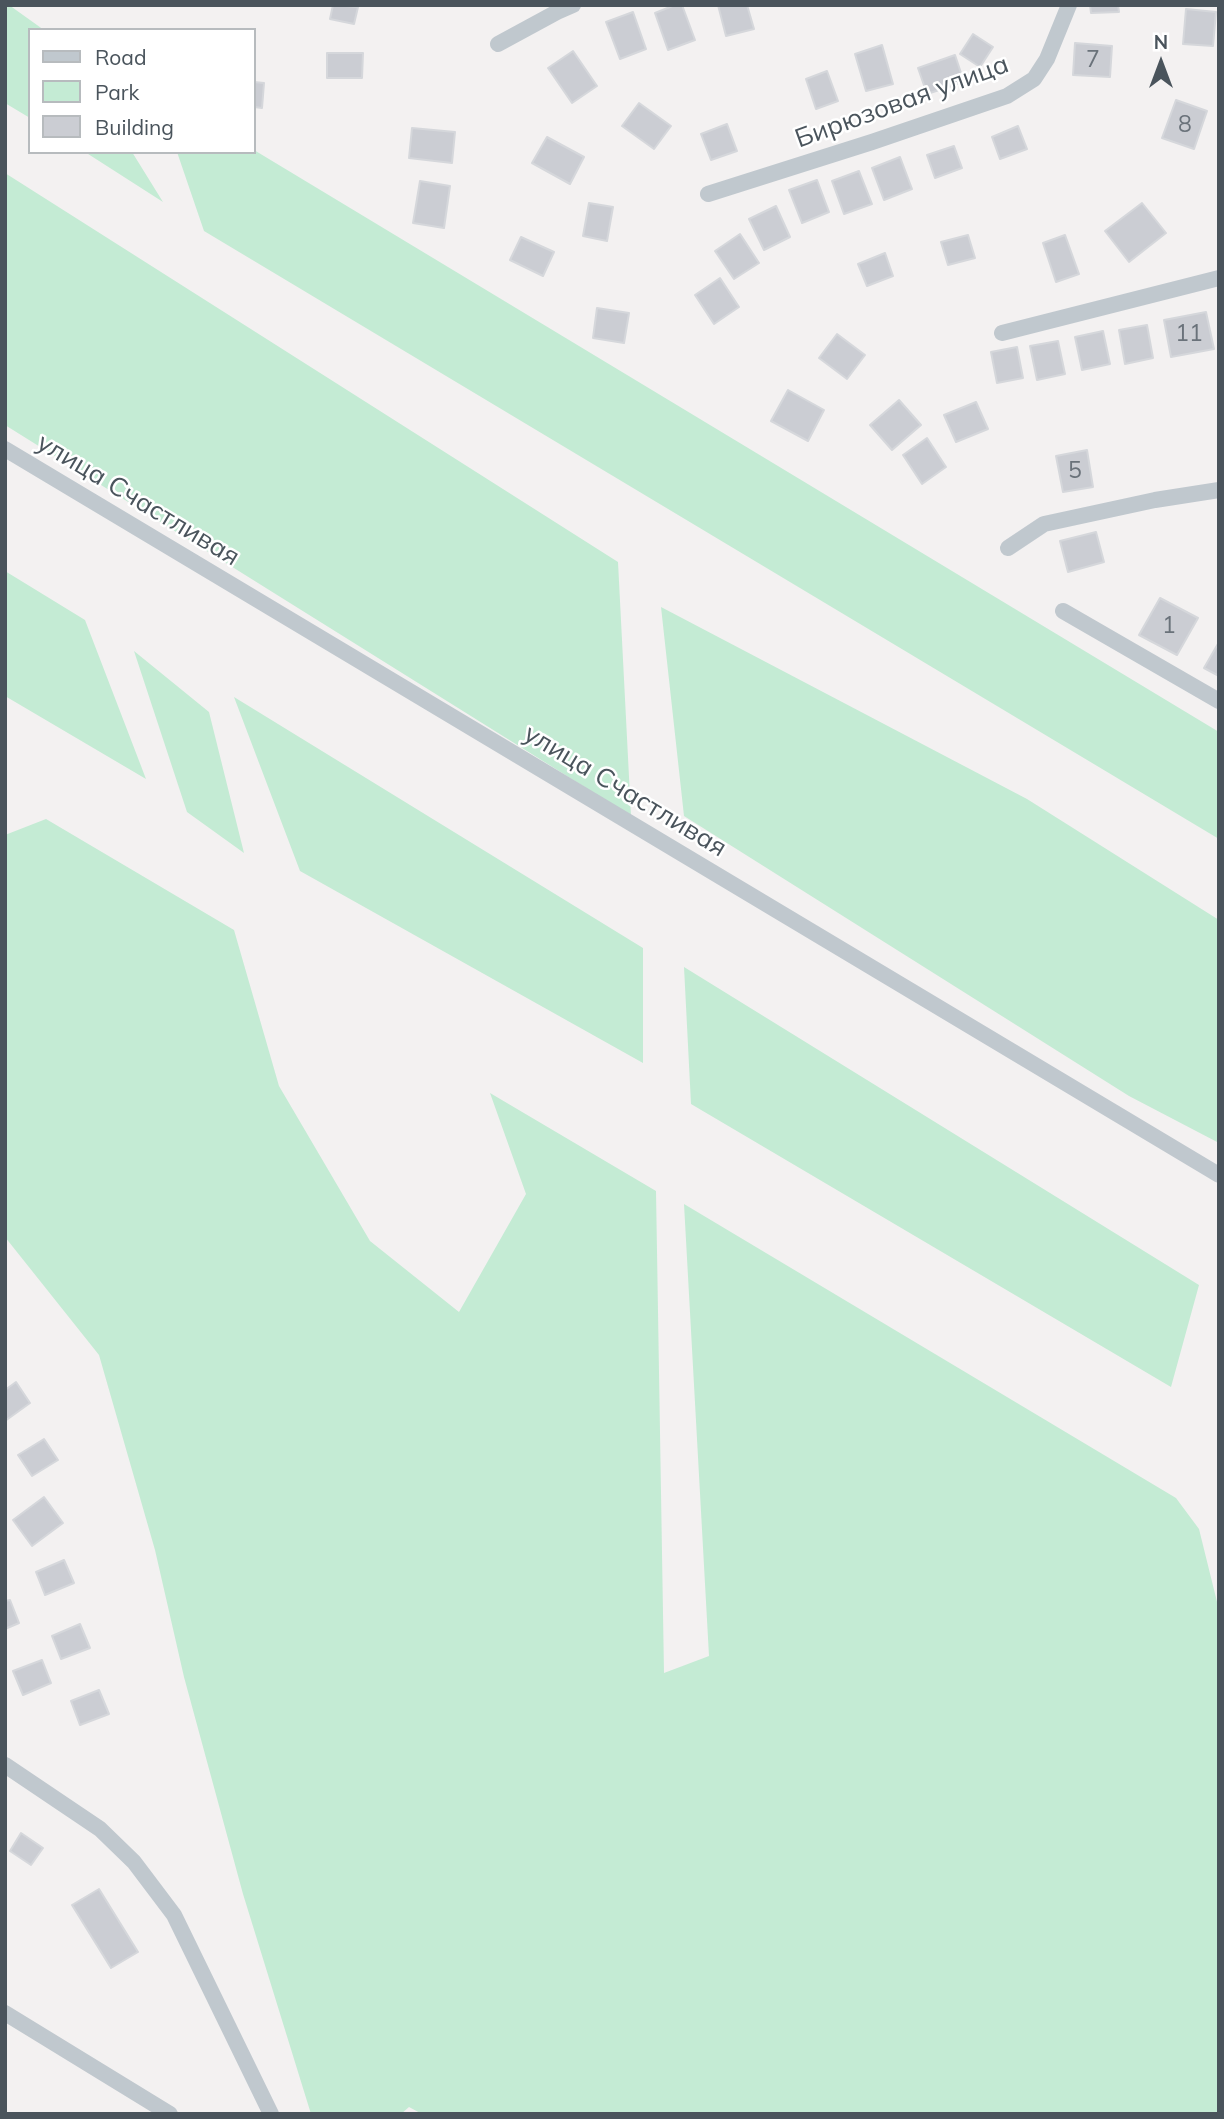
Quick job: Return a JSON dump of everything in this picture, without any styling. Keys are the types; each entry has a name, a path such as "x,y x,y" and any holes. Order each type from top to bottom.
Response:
{"street":[{"path":"498,44 573,5"},
{"name":"Бирюзовая улица","path":"708,194 1007,96 1034,79 1047,59 1069,5"},
{"path":"1002,333 1219,278"},
{"name":"улица Счастливая","path":"5,449 1219,1174"},
{"path":"1008,548 1044,524 1155,499 1219,490"},
{"path":"1062,611 1219,701"},
{"path":"5,1765 100,1829 134,1862 174,1915 271,2114"},
{"path":"5,2013 170,2114"}],"green space":[{"path":"5,5 9,5 41,28 28,28 28,117 5,103"},
{"path":"256,151 1219,732 1219,839 204,231 178,154 256,154"},
{"path":"88,154 133,154 163,202"},
{"path":"5,173 618,562 631,816 5,425"},
{"path":"5,571 85,620 146,779 5,696"},
{"path":"661,607 1027,799 1219,920 1219,1143 1129,1096 684,816"},
{"path":"134,651 209,712 244,853 187,812"},
{"path":"234,697 643,948 643,1063 300,871"},
{"path":"46,819 234,930 279,1086 370,1241 459,1312 526,1194 490,1093 656,1191 664,1673 709,1656 684,1204 1176,1498 1199,1529 1219,1610 1219,2114 422,2114 409,2107 401,2114 311,2114 243,1894 184,1677 155,1550 99,1355 5,1237 5,835"},
{"path":"684,967 1199,1285 1171,1387 691,1104"}],"building":[{"path":"333,5 358,7 354,24 330,19"},
{"path":"682,5 695,40 668,50 655,13"},
{"path":"718,5 747,5 754,29 726,36"},
{"path":"1090,5 1118,5 1119,12 1091,13"},
{"path":"1186,9 1216,12 1213,46 1183,44"},
{"path":"633,12 646,49 620,59 606,22"},
{"path":"973,34 993,47 980,67 960,54"},
{"path":"1075,43 1112,46 1110,77 1073,75"},
{"path":"882,45 893,84 866,91 855,54"},
{"path":"573,51 597,86 572,103 548,68"},
{"path":"327,53 363,53 362,78 327,78"},
{"path":"955,55 964,82 927,94 918,68"},
{"path":"827,71 838,101 816,109 806,79"},
{"path":"256,82 264,83 262,108 256,107"},
{"path":"1176,100 1207,111 1194,149 1162,138"},
{"path":"639,103 671,126 654,149 622,126"},
{"path":"727,124 737,151 711,160 701,134"},
{"path":"1018,126 1027,149 1000,159 992,137"},
{"path":"412,128 455,132 452,163 409,158"},
{"path":"547,137 584,157 570,184 532,163"},
{"path":"954,146 962,168 935,178 927,155"},
{"path":"900,157 912,189 884,200 872,168"},
{"path":"859,171 872,204 844,214 832,181"},
{"path":"817,180 829,212 802,223 789,190"},
{"path":"420,181 450,186 444,228 413,223"},
{"path":"589,203 613,207 607,241 583,236"},
{"path":"1142,203 1166,233 1129,262 1105,231"},
{"path":"776,206 790,237 764,250 749,219"},
{"path":"740,234 759,263 734,279 715,251"},
{"path":"968,235 975,258 948,265 941,242"},
{"path":"1065,235 1079,274 1056,282 1043,243"},
{"path":"521,237 554,252 543,276 510,260"},
{"path":"885,253 893,276 867,286 858,264"},
{"path":"720,278 739,307 714,324 695,295"},
{"path":"597,308 629,313 624,343 593,338"},
{"path":"1206,312 1214,349 1171,357 1164,320"},
{"path":"1147,325 1153,358 1125,364 1119,330"},
{"path":"1103,331 1110,364 1082,370 1075,337"},
{"path":"837,334 865,355 847,379 819,358"},
{"path":"1058,341 1065,374 1037,380 1030,346"},
{"path":"1017,347 1023,378 997,383 991,352"},
{"path":"788,390 824,410 808,441 771,421"},
{"path":"899,400 921,425 892,450 870,425"},
{"path":"976,402 988,429 956,442 944,415"},
{"path":"927,438 946,467 922,484 903,455"},
{"path":"1087,450 1093,487 1063,492 1056,456"},
{"path":"1096,532 1104,562 1068,572 1060,541"},
{"path":"1160,598 1198,618 1177,655 1139,635"},
{"path":"1219,642 1219,676 1204,668"},
{"path":"16,1382 30,1403 5,1421 5,1390"},
{"path":"44,1439 58,1460 32,1476 18,1455"},
{"path":"44,1497 63,1523 32,1546 13,1520"},
{"path":"64,1560 74,1583 45,1595 36,1572"},
{"path":"10,1600 19,1623 5,1629 5,1601"},
{"path":"80,1624 90,1648 61,1659 52,1636"},
{"path":"42,1660 51,1683 23,1695 13,1671"},
{"path":"99,1690 109,1714 80,1725 71,1701"},
{"path":"21,1833 43,1848 31,1865 10,1851"},
{"path":"99,1889 138,1952 111,1968 72,1905"}]}
